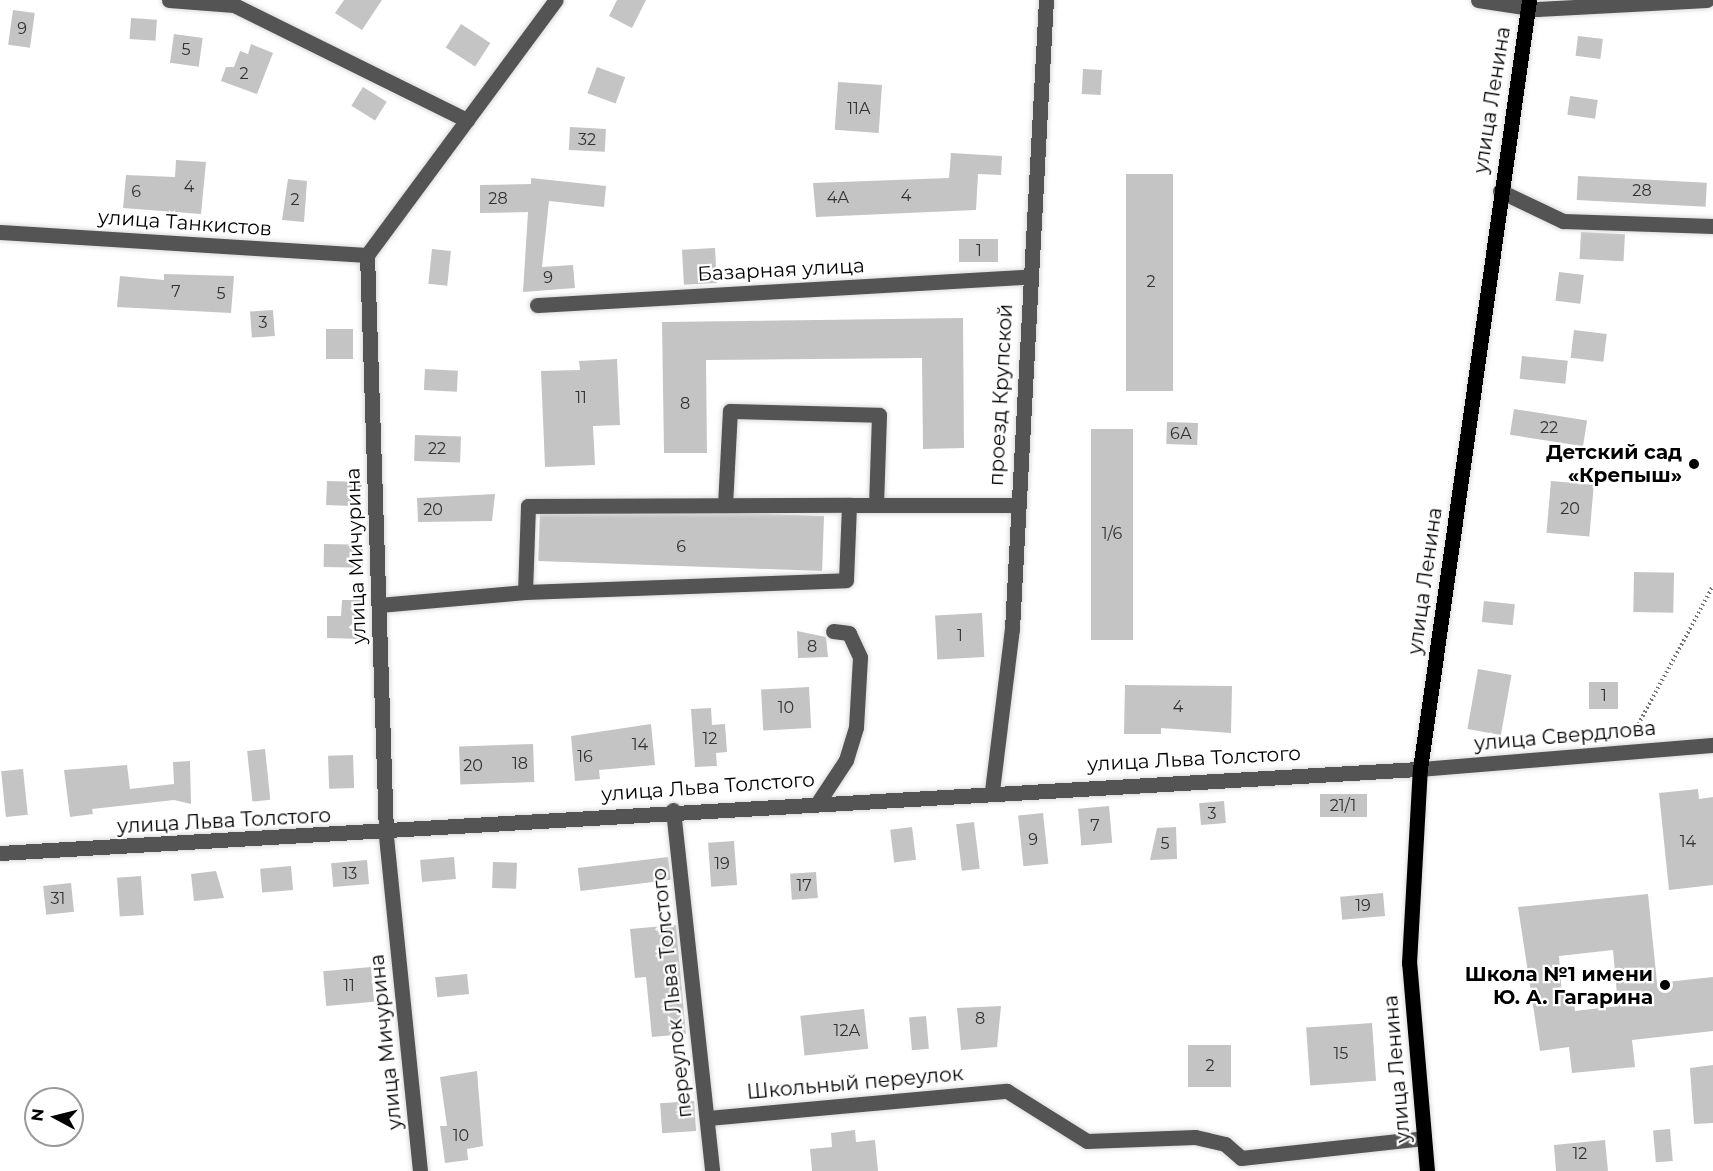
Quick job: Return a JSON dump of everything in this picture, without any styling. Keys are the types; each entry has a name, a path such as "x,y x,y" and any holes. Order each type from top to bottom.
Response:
{"main road":[{"name":"улица Ленина","path":"1427,1171 1409,963 1420,769 1528,4"}],"street":[{"path":"169,0 234,2 467,120"},
{"path":"367,255 556,0"},
{"name":"проезд Крупской","path":"992,791 1012,629 1027,277 1046,0"},
{"path":"1478,0 1528,4 1707,0"},
{"path":"1500,191 1563,220 1713,226"},
{"name":"улица Танкистов","path":"0,232 367,255"},
{"name":"улица Мичурина","path":"367,255 386,834 420,1171"},
{"name":"Базарная улица","path":"537,305 1027,277"},
{"path":"725,505 730,411 879,415 876,505"},
{"path":"379,605 525,592 846,580 849,505"},
{"path":"525,592 528,506 1017,505"},
{"path":"819,801 846,760 856,728 860,657 849,633 833,631"},
{"name":"улица Свердлова","path":"1420,769 1713,745"},
{"name":"улица Льва Толстого","path":"0,853 386,834 673,810 1420,769"},
{"name":"переулок Льва Толстого","path":"673,810 712,1171"},
{"name":"Школьный переулок","path":"708,1118 1007,1091 1087,1141 1195,1137 1225,1144 1241,1158 1424,1138"}],"path":[{"path":"1623,753 1713,586"}],"building":[{"path":"344,0 382,0 362,30 335,13"},
{"path":"617,0 646,0 632,28 609,16"},
{"path":"13,10 35,13 30,48 8,45"},
{"path":"131,18 157,20 155,41 130,39"},
{"path":"461,24 490,43 475,67 446,47"},
{"path":"174,34 203,38 199,67 170,63"},
{"path":"1578,36 1603,39 1600,59 1576,56"},
{"path":"251,44 273,53 257,94 221,81 226,67 234,67 240,51 248,54"},
{"path":"597,67 625,77 616,104 587,93"},
{"path":"1083,69 1102,70 1101,95 1082,94"},
{"path":"838,82 882,85 879,133 835,130"},
{"path":"363,87 387,102 375,120 351,106"},
{"path":"1570,96 1598,100 1595,119 1567,115"},
{"path":"570,127 606,129 605,152 569,150"},
{"path":"951,153 1002,156 1001,175 978,174 976,210 816,217 813,183 949,178"},
{"path":"176,160 206,162 201,214 123,208 126,175 175,177"},
{"path":"1126,174 1173,174 1173,391 1126,391"},
{"path":"1578,176 1707,183 1706,207 1577,200"},
{"path":"531,178 606,186 604,207 549,201 542,267 573,265 575,288 523,292 528,212 480,213 480,185 531,184"},
{"path":"288,179 307,181 304,222 282,220"},
{"path":"1581,232 1625,234 1624,261 1580,259"},
{"path":"959,239 998,239 998,262 959,262"},
{"path":"715,248 717,283 684,285 682,250"},
{"path":"432,249 451,251 447,286 428,284"},
{"path":"1559,272 1584,275 1580,304 1555,301"},
{"path":"164,274 234,276 231,313 117,307 120,276 164,280"},
{"path":"273,310 275,336 252,338 250,312"},
{"path":"963,318 964,448 923,449 922,358 706,360 707,453 664,453 662,322"},
{"path":"326,329 353,329 353,359 326,359"},
{"path":"1574,330 1607,334 1603,362 1571,358"},
{"path":"1522,356 1568,361 1565,384 1520,379"},
{"path":"617,359 620,425 593,426 595,465 545,467 541,371 580,370 579,361"},
{"path":"425,369 458,371 457,392 424,390"},
{"path":"1514,409 1587,421 1583,446 1510,435"},
{"path":"1167,422 1198,423 1197,445 1166,444"},
{"path":"1091,429 1133,429 1133,640 1091,640"},
{"path":"415,435 461,437 460,463 414,461"},
{"path":"327,481 362,482 361,499 351,499 351,506 326,505"},
{"path":"1551,481 1594,485 1589,537 1546,533"},
{"path":"495,494 492,521 418,522 417,498"},
{"path":"540,506 824,516 822,571 538,561"},
{"path":"324,544 363,545 363,568 324,567"},
{"path":"1634,572 1674,573 1673,613 1633,612"},
{"path":"342,600 363,600 362,639 327,638 327,616 341,616"},
{"path":"1484,601 1515,604 1513,625 1482,622"},
{"path":"982,613 984,657 937,659 935,615"},
{"path":"797,631 826,637 828,657 798,658"},
{"path":"1478,669 1511,675 1501,735 1467,729"},
{"path":"1589,682 1618,682 1618,709 1589,709"},
{"path":"1125,685 1232,686 1231,733 1161,728 1161,734 1124,734"},
{"path":"809,687 811,728 763,730 761,690"},
{"path":"711,708 712,725 725,724 727,752 716,753 717,766 695,767 691,709"},
{"path":"651,724 655,765 599,770 600,779 575,781 571,736"},
{"path":"533,744 534,782 460,785 459,747"},
{"path":"265,749 270,800 252,802 247,751"},
{"path":"353,755 354,788 329,789 328,756"},
{"path":"190,761 191,804 174,800 92,809 93,814 70,817 64,770 127,765 130,789 174,784 173,762"},
{"path":"23,769 28,815 6,817 1,771"},
{"path":"1698,789 1699,799 1713,797 1713,885 1669,890 1659,793"},
{"path":"1320,794 1367,794 1367,817 1320,817"},
{"path":"1224,801 1226,823 1201,825 1199,803"},
{"path":"1109,806 1112,843 1081,846 1078,809"},
{"path":"1043,813 1048,864 1023,866 1018,816"},
{"path":"974,822 980,869 962,871 956,824"},
{"path":"912,827 916,860 894,862 890,830"},
{"path":"1176,827 1177,859 1150,860 1157,828"},
{"path":"734,841 737,885 711,887 708,843"},
{"path":"454,857 456,879 422,882 420,860"},
{"path":"668,857 671,880 580,891 578,868"},
{"path":"367,860 369,884 333,887 331,863"},
{"path":"493,862 517,863 516,889 492,888"},
{"path":"291,866 293,890 262,893 260,869"},
{"path":"216,871 224,898 194,901 191,874"},
{"path":"816,872 818,898 792,900 790,874"},
{"path":"141,876 144,915 120,917 117,878"},
{"path":"71,883 74,912 46,915 43,886"},
{"path":"1383,893 1385,916 1342,920 1340,897"},
{"name":"Школа №1 имени Ю. А. Гагарина","path":"1648,894 1657,983 1713,977 1713,1031 1632,1040 1635,1067 1572,1073 1569,1047 1540,1051 1518,907","holes":["1613,950 1618,1006 1575,1011 1573,994 1562,995 1559,956"]},
{"path":"676,925 686,1034 652,1037 646,977 635,978 630,929"},
{"path":"371,967 374,1002 326,1006 323,971"},
{"path":"467,974 469,994 437,997 435,977"},
{"path":"1001,1006 997,1047 961,1050 957,1008"},
{"path":"864,1009 868,1049 805,1055 800,1016"},
{"path":"926,1016 929,1049 912,1050 909,1017"},
{"path":"1372,1023 1376,1081 1310,1085 1306,1028"},
{"path":"1188,1045 1231,1045 1231,1087 1188,1087"},
{"path":"1713,1065 1713,1123 1694,1124 1690,1068"},
{"path":"477,1071 483,1146 467,1149 468,1160 445,1163 440,1126 447,1126 440,1077"},
{"path":"694,1101 696,1131 662,1133 660,1103"},
{"path":"1670,1129 1673,1161 1656,1162 1653,1130"},
{"path":"855,1130 856,1142 875,1140 878,1171 812,1171 810,1149 832,1147 831,1133"},
{"path":"1605,1140 1608,1171 1556,1171 1554,1145"}],"place":[{"name":"Детский сад «Крепыш»","path":"1694,464"},
{"name":"Школа №1 имени Ю. А. Гагарина","path":"1665,985"}]}
